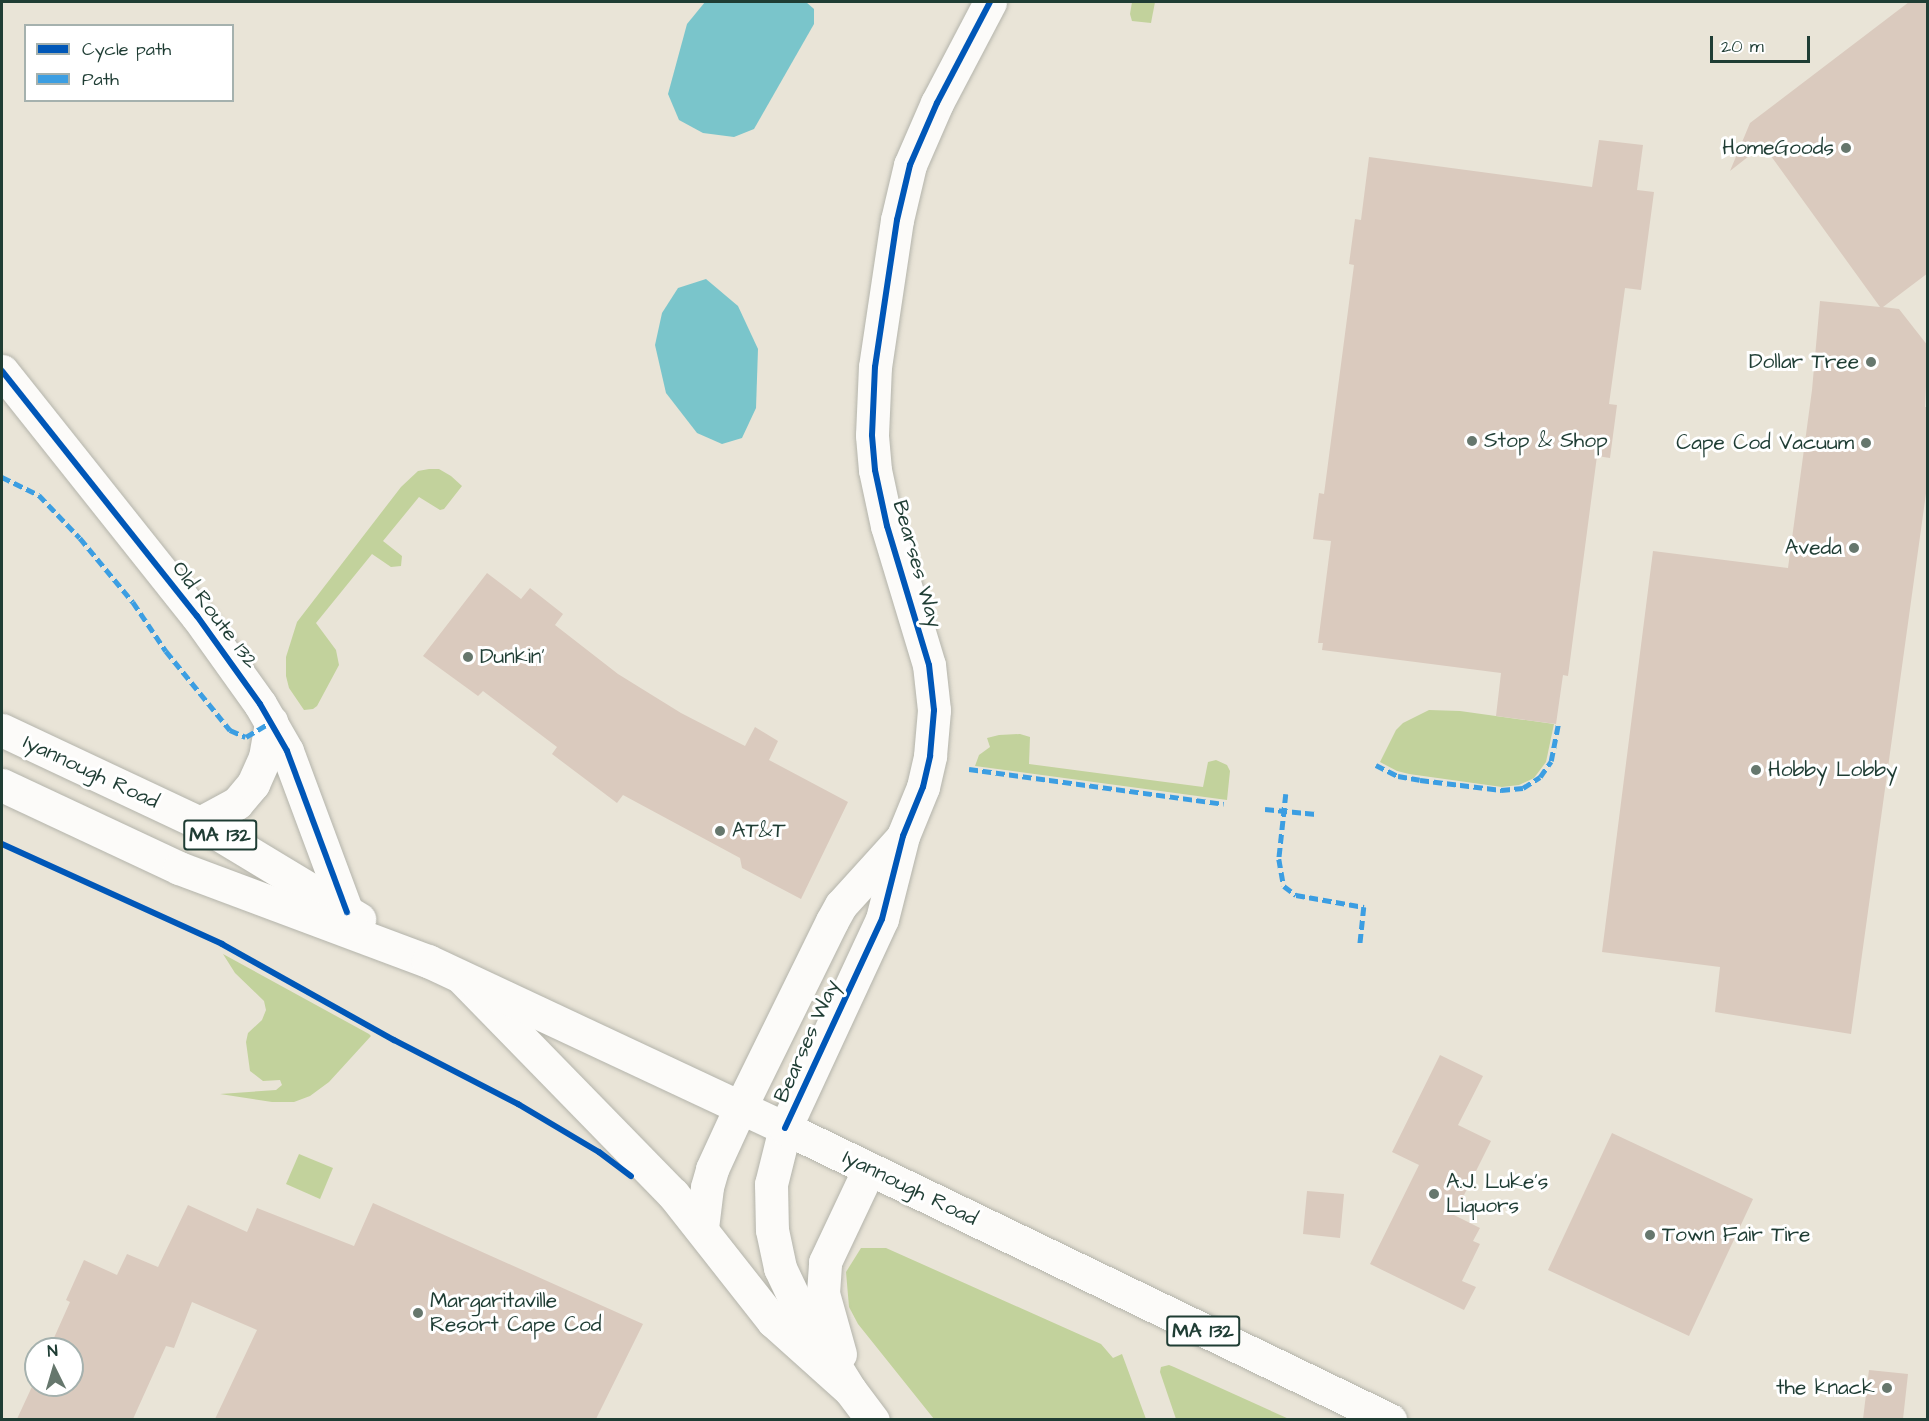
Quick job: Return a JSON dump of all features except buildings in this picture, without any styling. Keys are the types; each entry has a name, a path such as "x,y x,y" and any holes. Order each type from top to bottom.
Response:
{"main road":[{"name":"Bearses Way","path":"873,1419 850,1390 799,1308 780,1268 772,1230 771,1184 785,1128 882,919 903,836 923,787 930,756 933,735 933,685 922,639 887,526 875,470 872,435 875,367 897,220 910,165 937,103 990,2"},
{"name":"Old Route 132","path":"2,371 197,616 235,667 271,722 298,778 347,912"},
{"path":"200,824 237,803 253,784 265,757 271,722"},
{"name":"Iyannough Road","path":"2,730 200,824 428,961"},
{"name":"Iyannough Road","path":"2,785 179,868 428,961 461,976 785,1128 1390,1419"},
{"name":"Bearses Way","path":"850,1390 773,1321 702,1228 707,1186 712,1169 831,921 842,905 903,836"},
{"path":"461,976 673,1194 702,1228"},
{"path":"850,1390 823,1293 823,1278 830,1248 869,1170"}],"green space":[{"path":"1132,2 1155,2 1151,23 1132,21 1130,14"},
{"path":"439,469 462,486 444,509 440,510 419,497 383,541 402,556 401,566 391,567 372,554 316,623 336,650 339,665 317,706 304,710 289,688 286,676 286,657 297,622 401,487 418,471"},
{"path":"1429,710 1460,711 1554,724 1546,762 1534,778 1519,785 1502,787 1409,774 1397,771 1380,762 1396,730 1403,723"},
{"path":"1020,734 1030,737 1029,764 1203,787 1208,762 1216,760 1227,765 1230,771 1227,800 975,766 979,755 990,747 987,738"},
{"path":"223,954 371,1036 329,1082 310,1096 294,1102 272,1102 220,1094 276,1090 282,1085 280,1080 263,1081 250,1071 246,1042 248,1033 262,1020 266,1010 264,1001 235,973"},
{"path":"299,1154 333,1168 320,1199 286,1184"},
{"path":"861,1248 886,1248 1101,1344 1113,1358 1122,1354 1146,1419 934,1419 858,1324 849,1307 846,1272"},
{"path":"1169,1365 1289,1419 1176,1419 1160,1372 1161,1367"}],"water":[{"path":"705,2 806,2 814,9 814,24 754,129 734,137 703,133 679,120 668,94 687,24"},
{"path":"706,279 738,306 758,349 756,408 742,438 722,444 697,433 666,393 655,345 662,313 678,288"}],"marked path":[{"path":"2,477 39,495 80,538 133,602 166,651 230,730 246,737 271,722"},
{"path":"1376,765 1398,776 1420,780 1501,790 1523,788 1540,777 1551,761 1558,724"},
{"path":"969,769 1224,804"},
{"path":"1286,794 1279,859 1284,886 1296,895 1364,907 1360,945"},
{"path":"1265,809 1316,814"}],"cycle path":[{"path":"785,1128 882,919 903,836 923,787 930,756 934,710 929,665 887,526 875,470 872,435 875,367 897,220 910,165 937,103 990,2"},
{"path":"2,371 197,616 260,704 287,751 347,912"},
{"path":"2,844 222,944 394,1040 518,1104 599,1152 631,1176"}],"place":[{"name":"HomeGoods","path":"1846,148"},
{"name":"Dollar Tree","path":"1871,362"},
{"name":"Stop & Shop","path":"1472,441"},
{"name":"Cape Cod Vacuum","path":"1866,443"},
{"name":"Aveda","path":"1854,548"},
{"name":"Dunkin'","path":"468,657"},
{"name":"Hobby Lobby","path":"1756,770"},
{"name":"AT&T","path":"720,831"},
{"name":"A.J. Luke's Liquors","path":"1434,1194"},
{"name":"Town Fair Tire","path":"1650,1235"},
{"name":"Margaritaville Resort Cape Cod","path":"418,1313"},
{"name":"the knack","path":"1887,1388"}]}
